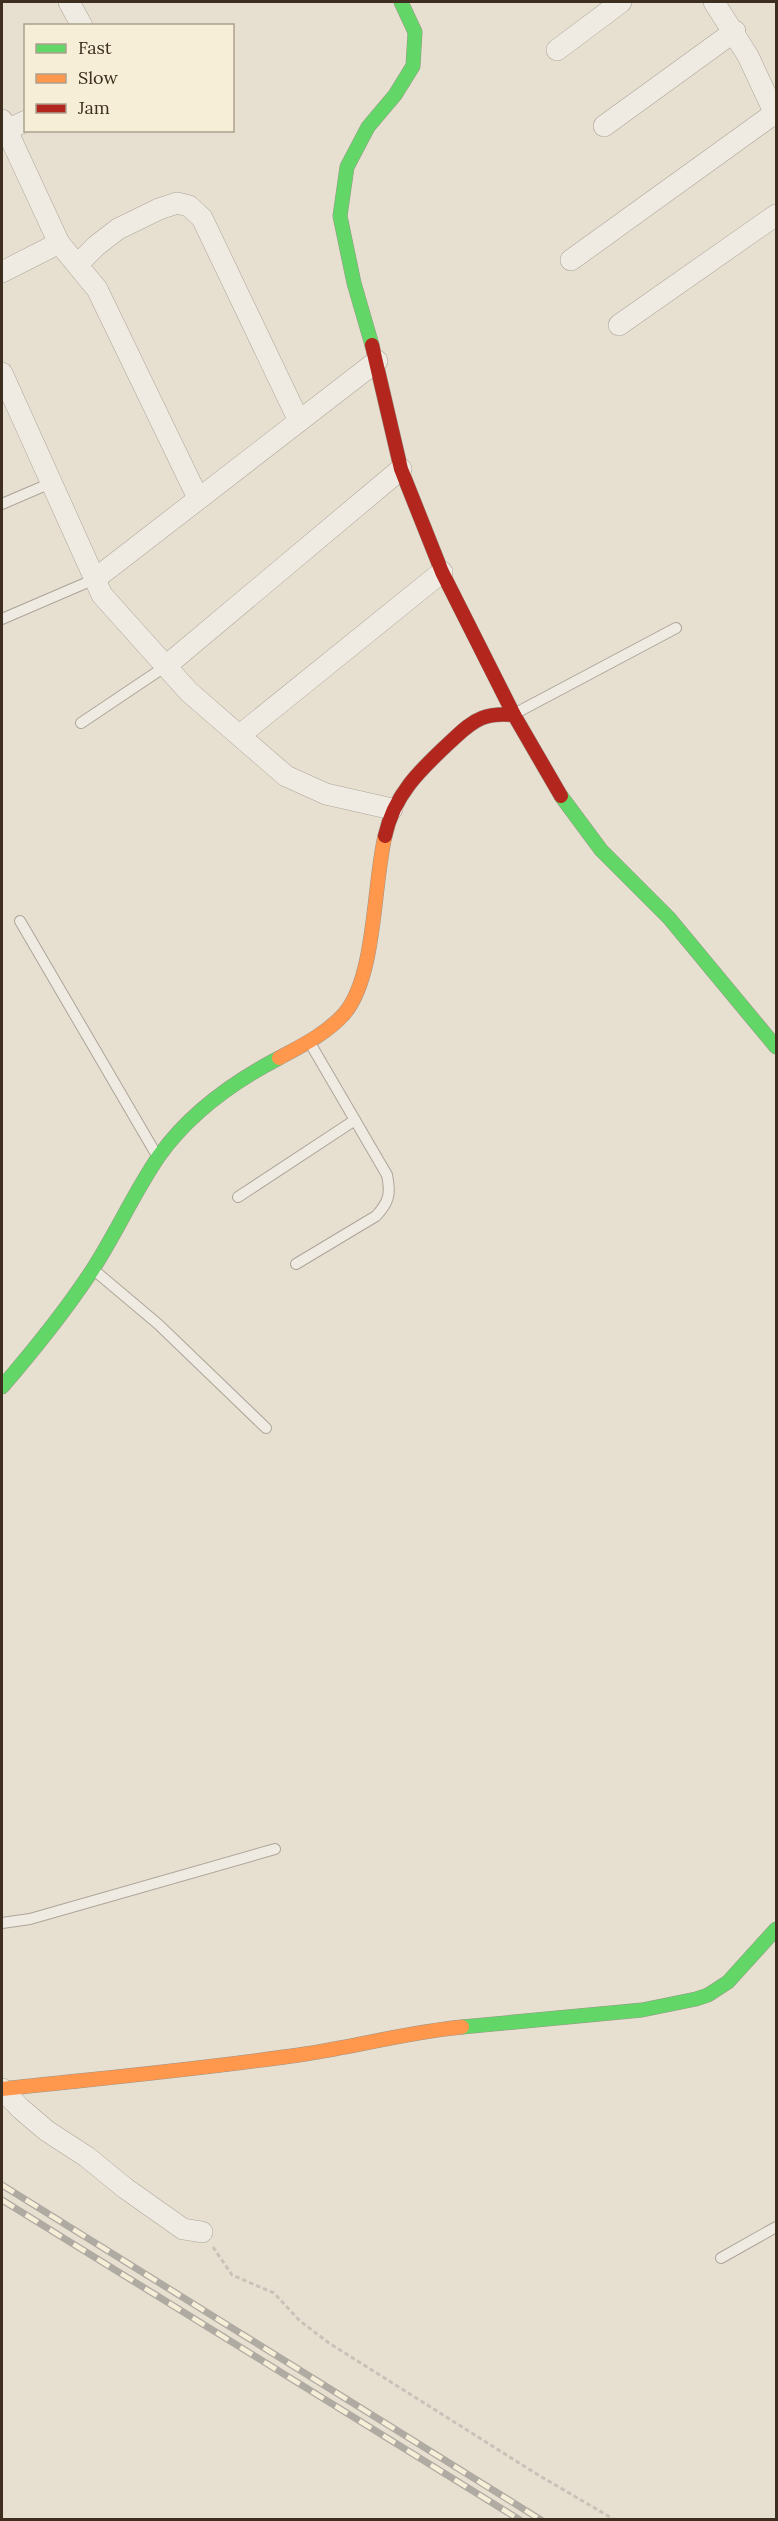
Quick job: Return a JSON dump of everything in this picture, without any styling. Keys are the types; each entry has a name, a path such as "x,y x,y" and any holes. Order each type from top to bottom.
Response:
{"street":[{"path":"69,2 81,24"},
{"path":"401,2 416,32 413,66 395,96 368,127 347,167 340,216 354,283 377,361 401,469 442,572 514,715 556,788 601,850 650,898 769,1025 777,1047"},
{"path":"556,50 621,2"},
{"path":"571,260 776,115 770,87 714,2"},
{"path":"604,126 735,31"},
{"path":"24,121 4,125 59,243 97,289 118,328 198,498"},
{"path":"78,264 118,229 177,203 189,206 202,218 299,421"},
{"path":"619,325 777,215"},
{"path":"2,272 59,243"},
{"path":"95,579 377,361"},
{"path":"2,373 102,595 189,692 286,776 326,794 392,809"},
{"path":"166,666 401,469"},
{"path":"240,735 442,572"},
{"path":"2,1387 61,1315 93,1268 158,1157 184,1126 213,1099 253,1072 330,1028 352,1003 364,971 386,833 392,809 416,773 478,718 495,712 514,715"},
{"path":"2,2089 307,2054 411,2033 622,2012 684,2003 710,1994 725,1985 764,1940 777,1929"},
{"path":"2,2089 47,2131 87,2157 125,2188 183,2229 202,2232"}],"lane":[{"path":"2,504 51,483"},
{"path":"2,619 95,579"},
{"path":"514,715 676,628"},
{"path":"81,723 166,666"},
{"path":"20,921 158,1157"},
{"path":"296,1264 376,1216 386,1205 391,1193 387,1175 309,1040"},
{"path":"238,1197 355,1120"},
{"path":"93,1268 158,1324 266,1428"},
{"path":"2,1923 30,1919 275,1849"},
{"path":"721,2258 777,2227"}],"path":[{"path":"202,2232 232,2275 274,2293 300,2321 329,2343 516,2461 615,2520"}],"railway":[{"path":"2,2185 541,2520"},
{"path":"2,2200 520,2520"}],"traffic: fast":[{"path":"372,345 354,283 340,216 347,167 368,127 395,95 413,66 415,32 401,2"},
{"path":"561,796 601,850 669,918 776,1047"},
{"path":"2,1387 79,1290 150,1170 171,1141 213,1100 279,1058"},
{"path":"462,2027 642,2010 696,1999 708,1995 728,1982 776,1929"}],"traffic: slow":[{"path":"279,1058 329,1028 344,1014 354,998 368,955 385,836"},
{"path":"2,2089 267,2059 462,2027"}],"traffic: jam":[{"path":"372,345 401,469 442,572 514,715 561,796"},
{"path":"385,836 389,821 401,796 418,774 449,743 477,720 490,716 514,715"}]}
